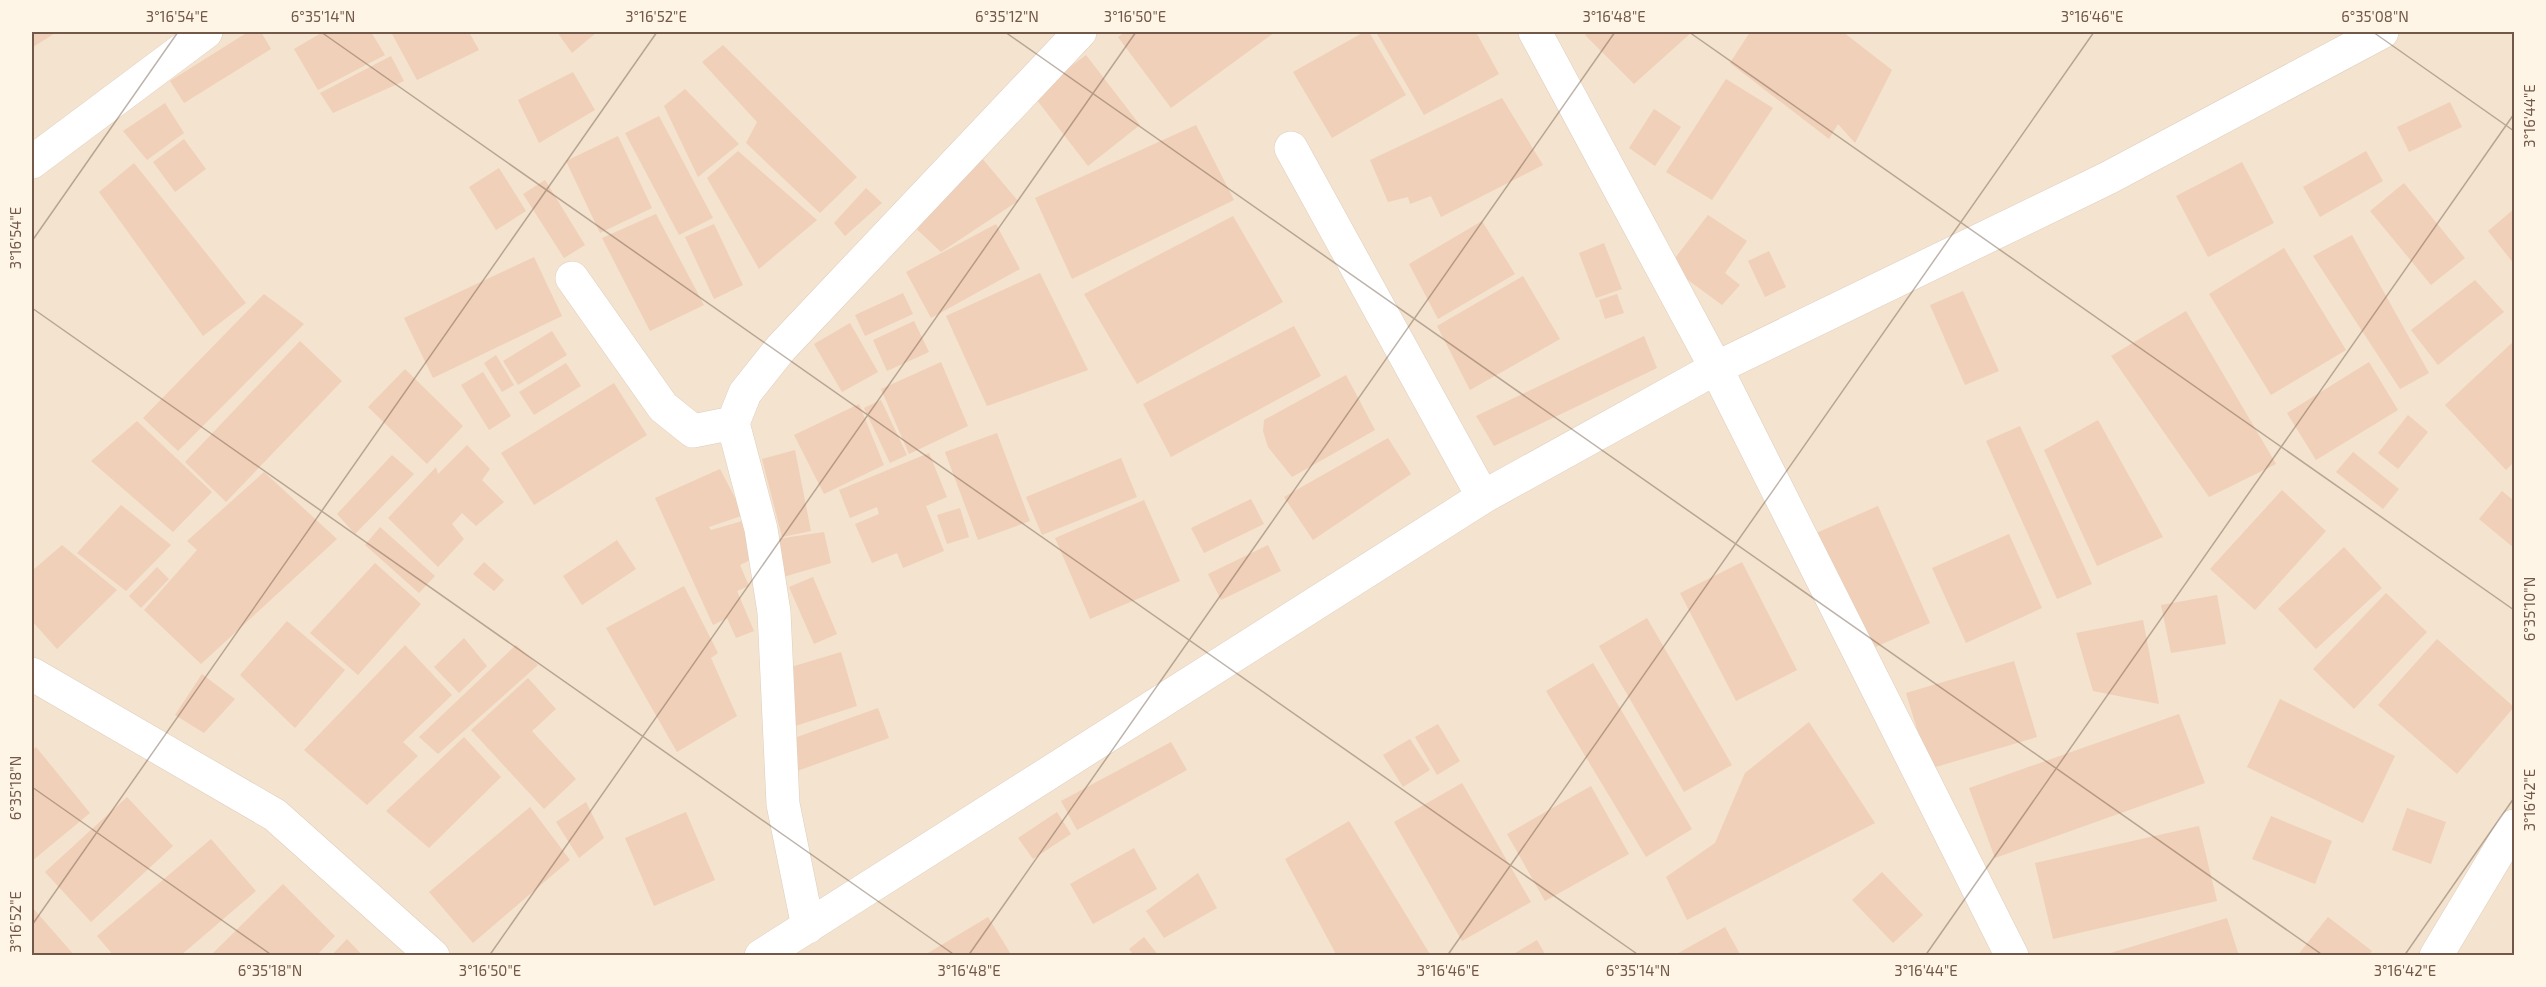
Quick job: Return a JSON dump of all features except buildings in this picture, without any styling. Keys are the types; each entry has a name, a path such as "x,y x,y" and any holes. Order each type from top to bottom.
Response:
{"street":[{"path":"32,162 206,32"},
{"path":"808,927 783,804 774,612 761,529 733,423 744,393 781,348 1080,32"},
{"path":"1535,32 1716,368 2012,956"},
{"path":"761,956 1483,497 1716,368 2108,178 2382,32"},
{"path":"1291,148 1483,497"},
{"path":"572,278 663,407 693,431 733,423"},
{"path":"32,674 274,815 433,956"},
{"path":"2436,956 2514,826"}],"shaded area":[{"path":"32,32 2514,32 2514,955 32,955"}]}
